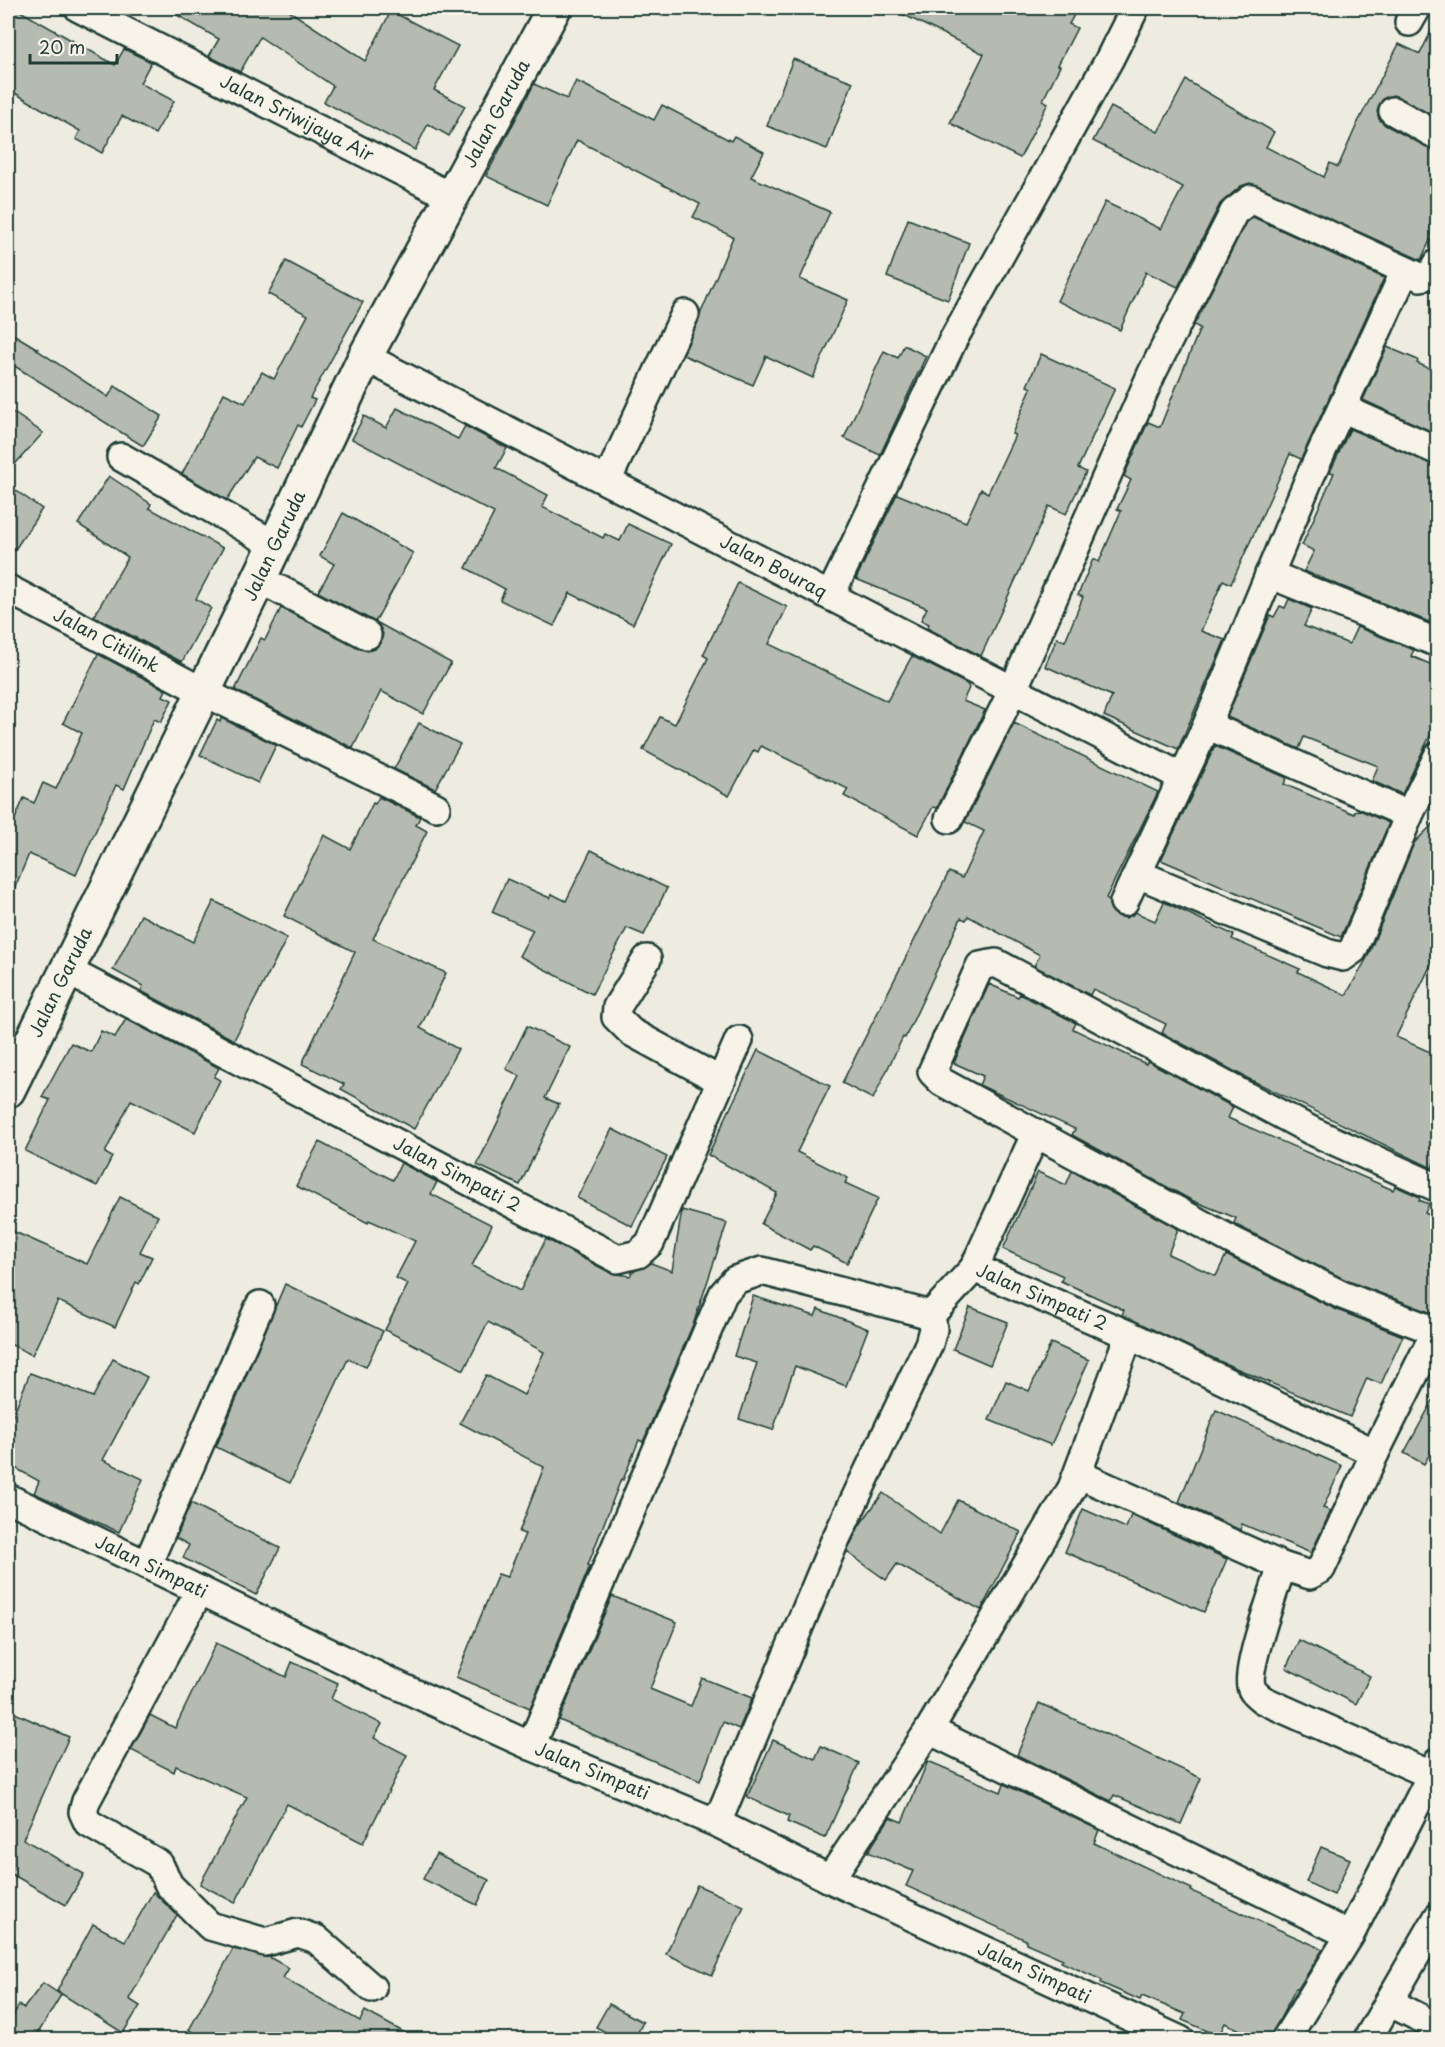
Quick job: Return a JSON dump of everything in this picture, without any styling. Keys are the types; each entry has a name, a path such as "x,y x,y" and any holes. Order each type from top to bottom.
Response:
{"street":[{"name":"Jalan Sriwijaya Air","path":"79,8 452,197"},
{"name":"Jalan Garuda","path":"8,1090 204,692 365,357 554,8"},
{"path":"830,596 953,340 1108,60 1134,8"},
{"path":"1393,111 1437,136"},
{"path":"949,819 1013,690 1152,374 1234,212 1251,199 1405,271 1425,277 1431,275 1437,263"},
{"path":"1124,902 1207,725 1269,574 1405,271"},
{"path":"607,481 685,314"},
{"name":"Jalan Bouraq","path":"365,357 1182,777"},
{"path":"1342,408 1437,451"},
{"path":"121,457 275,545"},
{"path":"1269,574 1437,643"},
{"path":"259,579 367,635"},
{"name":"Jalan Citilink","path":"8,589 204,692 436,807"},
{"path":"1207,725 1409,814"},
{"path":"1138,874 1327,953 1343,957 1353,950 1409,814 1437,756"},
{"path":"647,959 617,1007 616,1017 631,1032 720,1081"},
{"path":"1078,1474 1282,1566 1311,1575 1321,1569 1375,1453 1427,1372 1436,1329 1342,1295 1241,1245 942,1082 932,1072 980,966 988,962 996,963 1312,1131 1437,1188"},
{"name":"Jalan Simpati 2","path":"66,970 618,1259 638,1254 650,1243 739,1040"},
{"path":"974,1268 1036,1133"},
{"name":"Jalan Simpati 2","path":"931,1315 974,1268 1129,1335 1375,1453"},
{"path":"531,1746 723,1294 735,1280 762,1271 931,1315 933,1329 929,1344 834,1543 717,1823"},
{"path":"147,1565 260,1305"},
{"path":"830,1879 929,1730 1078,1474 1129,1335"},
{"name":"Jalan Simpati","path":"8,1498 388,1681 531,1746 717,1823 830,1879 1180,2040"},
{"path":"1282,1566 1259,1637 1250,1682 1254,1692 1263,1700 1434,1768 1350,1935 1285,2040"},
{"path":"200,1590 86,1801 83,1812 88,1823 159,1864 169,1886 210,1926 264,1942 298,1933 307,1935 315,1939 372,1988"},
{"path":"929,1730 1350,1935"},
{"path":"1367,2040 1437,1917"},
{"path":"1389,2002 1437,2027"}],"building":[{"path":"8,8 15,8 115,65 124,49 151,62 140,83 174,101 155,134 122,116 102,153 76,139 80,131 8,89"},
{"path":"165,8 285,8 365,61 391,11 458,46 434,90 465,106 449,136 428,124 415,150 324,102 333,86 260,37 240,72 209,56 219,39"},
{"path":"890,8 1078,8 1069,24 1077,28 1043,100 1048,103 1020,158 950,123 984,54"},
{"path":"1437,19 1437,118 1393,95 1384,98 1377,111 1379,119 1385,125 1437,152 1437,225 1421,260 1250,183 1241,186 1220,204 1178,287 1146,272 1120,330 1057,301 1105,202 1161,229 1183,187 1093,141 1111,107 1158,132 1186,80 1274,132 1266,147 1324,177 1330,163 1338,167 1358,122 1399,44 1420,54"},
{"path":"793,59 853,82 827,149 767,126"},
{"path":"576,81 654,120 662,105 731,141 734,136 764,152 751,177 830,212 800,279 848,300 813,378 766,356 753,385 683,355 733,237 693,217 700,204 577,140 547,205 486,176 534,84 567,99"},
{"path":"1253,217 1384,278 1301,459 1290,454 1231,584 1223,580 1201,631 1225,640 1178,749 1104,716 1112,696 1045,666 1057,638 1065,641 1083,597 1078,595 1093,559 1099,562 1121,511 1117,509 1131,480 1124,476 1148,422 1160,427 1200,328 1194,325 1246,222"},
{"path":"908,219 969,243 948,300 887,277"},
{"path":"286,261 363,302 310,398 315,400 301,427 298,425 277,468 254,457 227,500 182,474 224,393 245,403 262,372 274,379 308,315 268,294"},
{"path":"8,331 108,397 115,386 162,416 143,446 8,362"},
{"path":"904,345 926,356 880,455 844,438 884,351 898,358"},
{"path":"1387,347 1418,360 1417,363 1437,372 1437,434 1363,400"},
{"path":"1041,354 1115,388 1078,468 1086,472 1066,514 1049,506 981,656 927,628 929,624 921,620 927,608 856,579 897,494 966,522 981,489 988,493 1015,435 1012,434 1031,388 1027,386"},
{"path":"397,408 458,439 465,426 507,448 496,468 548,495 542,507 603,538 605,534 620,541 628,524 671,544 633,624 570,593 554,626 500,600 505,589 466,568 494,513 352,439 364,416 386,428"},
{"path":"8,409 43,433 8,472"},
{"path":"1350,429 1437,466 1437,605 1429,622 1304,571 1314,551 1302,545 1334,473 1330,472"},
{"path":"109,476 151,504 149,508 223,548 196,599 211,608 182,662 94,616 128,557 78,524"},
{"path":"8,485 42,509 8,560"},
{"path":"343,513 413,553 375,622 318,592 334,564 320,556"},
{"path":"738,583 787,607 769,644 887,701 912,656 967,684 969,688 963,701 985,710 937,808 933,807 918,835 844,796 848,789 761,746 758,752 754,750 729,796 643,750 660,717 675,724 708,658 703,655"},
{"path":"1289,599 1312,609 1304,626 1349,644 1357,627 1414,650 1411,656 1437,667 1437,721 1402,794 1372,781 1378,766 1304,737 1299,749 1227,717 1270,615 1274,617 1280,606 1285,608"},
{"path":"281,608 367,651 375,649 381,642 383,634 376,622 451,663 423,714 381,691 353,748 235,690 261,638 265,640"},
{"path":"98,654 166,690 163,696 172,700 161,722 154,719 124,789 116,785 76,875 29,854 8,904 8,835 24,798 34,803 43,783 56,789 82,733 63,723"},
{"path":"221,718 276,745 258,783 200,755 217,720 220,722"},
{"path":"419,723 460,744 435,789 394,769"},
{"path":"1014,723 1158,792 1106,898 1109,900 1111,910 1117,916 1126,918 1135,912 1155,921 1164,902 1234,935 1232,939 1300,969 1298,972 1346,995 1368,956 1414,843 1437,820 1437,952 1396,1037 1437,1055 1437,1154 1432,1168 1247,1078 1162,1033 1166,1024 1093,989 1090,995 1034,966 1040,955 968,916 966,920 961,918 905,1038 903,1037 873,1099 842,1083 949,872 962,878 984,831 965,822"},
{"path":"1215,746 1287,778 1284,784 1354,814 1355,811 1360,810 1389,823 1341,937 1161,860"},
{"path":"379,797 420,817 416,825 427,831 373,939 446,973 420,1028 458,1049 414,1129 341,1089 344,1084 302,1064 355,952 284,916 324,835 350,849 373,803 375,804"},
{"path":"591,850 667,888 644,935 627,928 592,994 519,956 533,930 492,912 507,879 550,898 552,894 566,901"},
{"path":"214,901 287,938 234,1040 141,991 143,986 113,970 141,915 193,942"},
{"path":"989,984 1018,997 1020,994 1076,1023 1073,1029 1146,1064 1148,1061 1233,1107 1228,1118 1393,1190 1395,1186 1420,1197 1419,1200 1429,1204 1425,1213 1437,1218 1437,1311 1432,1313 1348,1281 1238,1226 1234,1223 1236,1218 1191,1200 1072,1135 1075,1129 979,1085 983,1076 954,1063"},
{"path":"126,1019 219,1068 214,1077 220,1080 195,1132 131,1100 105,1153 112,1157 97,1186 25,1151 50,1100 42,1097 71,1043 91,1052 101,1031 115,1037"},
{"path":"527,1026 570,1047 545,1098 559,1104 520,1185 477,1165 520,1076 506,1069"},
{"path":"758,1050 830,1086 797,1152 848,1178 845,1183 878,1198 847,1263 813,1246 810,1250 761,1224 777,1193 708,1155"},
{"path":"612,1129 667,1157 632,1226 577,1198"},
{"path":"319,1142 393,1180 401,1163 437,1182 431,1194 492,1225 472,1266 520,1291 546,1239 611,1273 630,1276 632,1272 651,1263 672,1271 682,1210 727,1223 694,1322 643,1442 639,1440 623,1480 621,1479 588,1565 590,1566 530,1708 456,1677 498,1574 507,1577 525,1534 519,1532 544,1467 460,1423 486,1375 524,1395 544,1352 488,1322 464,1370 385,1330 408,1284 396,1278 415,1241 369,1220 368,1223 296,1186"},
{"path":"1072,1171 1178,1229 1168,1254 1216,1276 1226,1255 1335,1309 1403,1336 1381,1384 1367,1378 1350,1417 1217,1360 1122,1315 1124,1310 1061,1281 1063,1276 1003,1249 1038,1172 1066,1185"},
{"path":"120,1197 158,1216 140,1252 152,1257 139,1284 136,1282 115,1327 58,1301 32,1355 8,1343 8,1229 87,1264"},
{"path":"285,1284 383,1331 366,1367 348,1359 290,1483 216,1447"},
{"path":"753,1296 815,1316 818,1309 868,1329 846,1386 795,1366 773,1430 739,1419 757,1363 734,1356"},
{"path":"970,1307 1008,1322 990,1365 953,1349"},
{"path":"1051,1343 1089,1360 1051,1445 989,1420 1006,1381 1029,1391"},
{"path":"113,1359 147,1377 103,1460 143,1479 119,1532 34,1493 39,1481 8,1464 8,1427 30,1373 93,1397"},
{"path":"1437,1393 1437,1441 1424,1464 1404,1453"},
{"path":"1216,1410 1342,1466 1323,1508 1331,1511 1311,1553 1242,1524 1240,1530 1179,1502"},
{"path":"883,1493 940,1534 958,1500 1021,1532 981,1610 897,1564 886,1580 847,1552 859,1526"},
{"path":"191,1503 280,1548 256,1595 183,1558 189,1545 176,1538"},
{"path":"1083,1509 1126,1528 1131,1515 1227,1559 1204,1612 1065,1552"},
{"path":"612,1596 677,1622 650,1689 691,1706 702,1678 752,1698 739,1729 723,1722 700,1781 559,1720"},
{"path":"1299,1640 1370,1676 1356,1704 1286,1668"},
{"path":"216,1643 286,1677 292,1662 338,1683 331,1699 382,1724 374,1738 407,1755 363,1843 287,1804 235,1903 200,1884 247,1797 176,1766 174,1772 131,1750 150,1715 175,1728"},
{"path":"1039,1703 1201,1778 1181,1824 1114,1795 1111,1801 1017,1755"},
{"path":"8,1710 69,1737 23,1839 84,1874 66,1905 8,1872"},
{"path":"773,1740 815,1759 821,1746 859,1763 825,1838 787,1822 789,1816 747,1797"},
{"path":"928,1761 1001,1792 1004,1784 1099,1830 1094,1843 1192,1889 1191,1891 1323,1949 1298,1989 1296,1988 1269,2040 1262,2040 1225,2023 1219,2036 1182,2020 1185,2014 1142,1996 1140,2000 1101,1983 1102,1980 1061,1962 1063,1959 1026,1943 1026,1940 906,1886 913,1871 868,1852 890,1817 902,1822"},
{"path":"1321,1847 1350,1859 1334,1895 1306,1882"},
{"path":"436,1854 489,1880 477,1905 423,1879"},
{"path":"697,1885 744,1906 712,1975 666,1954"},
{"path":"153,1892 177,1915 129,1999 140,2006 123,2033 57,1991 93,1924 125,1941"},
{"path":"233,1949 269,1957 289,1968 283,1978 360,2021 365,2011 418,2040 206,2040 189,2030"},
{"path":"43,1983 61,1995 34,2040 8,2040 8,2024 19,2005 24,2008"},
{"path":"609,2004 643,2022 634,2040 620,2040 596,2027"}]}
